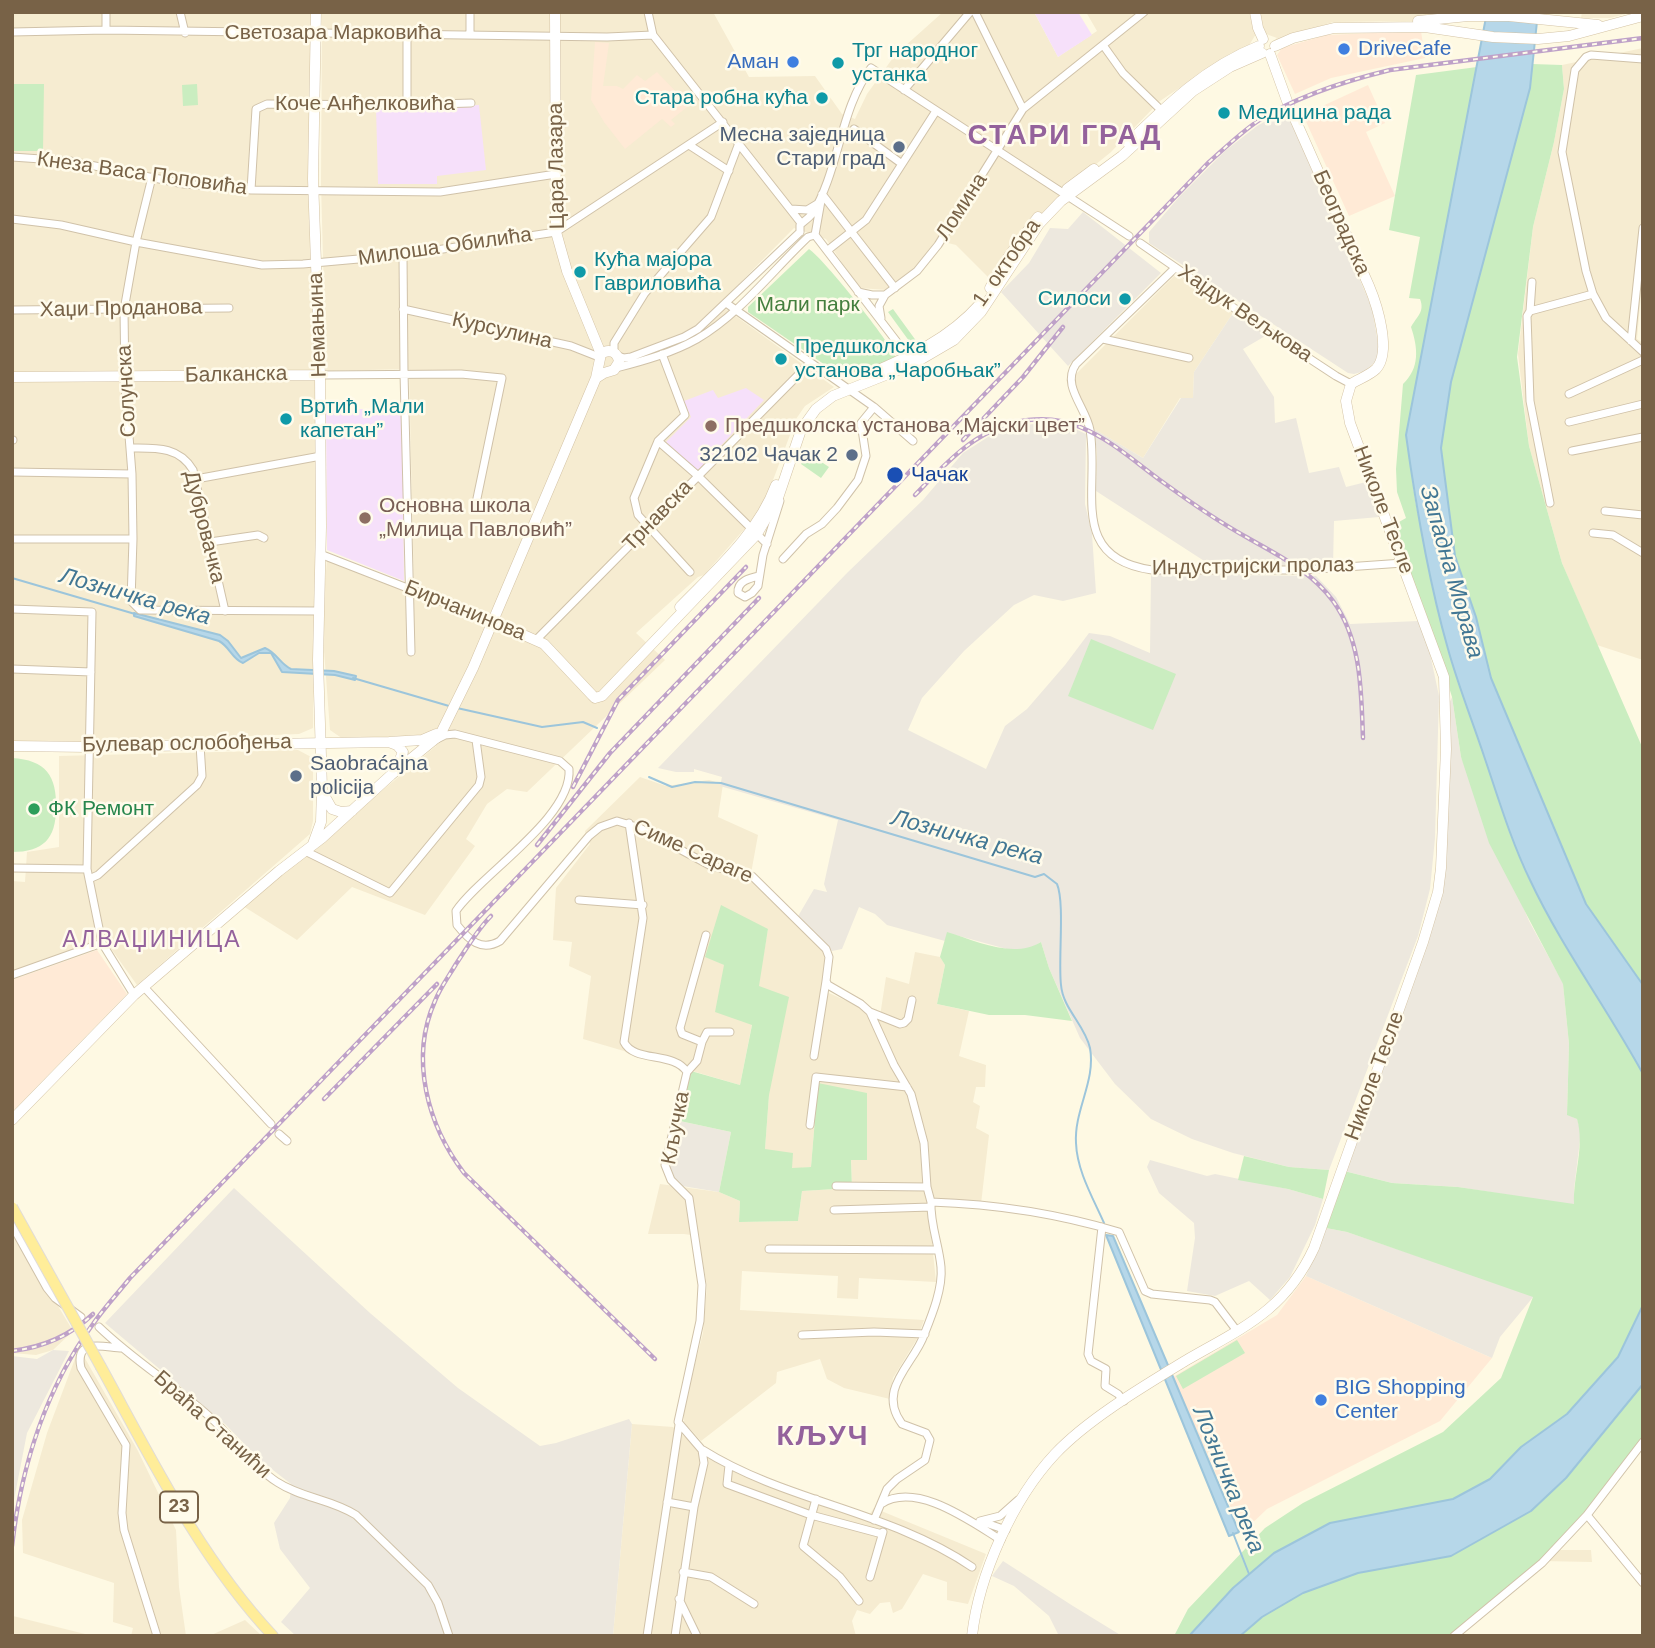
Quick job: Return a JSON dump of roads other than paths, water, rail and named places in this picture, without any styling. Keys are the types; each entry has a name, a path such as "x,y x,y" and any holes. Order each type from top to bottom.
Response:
{"main road":[{"name":"23","path":"12,1207 188,1522 229,1583 273,1636"}],"street":[{"path":"106,12 106,30"},
{"path":"180,12 185,33"},
{"name":"Немањина","path":"316,12 313,190 320,375 319,611 325,727 330,736 338,741"},
{"path":"470,12 470,34"},
{"name":"Цара Лазара","path":"555,12 556,232 567,271 599,358"},
{"path":"904,90 909,81 973,12 1023,109"},
{"name":"Ломина","path":"885,295 924,263 998,152 1023,109 1144,12"},
{"path":"1255,12 1267,47"},
{"path":"648,13 653,35 803,225 828,250 911,361"},
{"path":"1425,24 1458,17 1509,16 1586,27 1643,16"},
{"path":"1425,24 1473,35 1519,40 1569,36 1586,27"},
{"name":"1. октобра","path":"592,695 755,531 774,491 799,421 810,407 911,361 948,335 985,297 1026,231 1163,113 1230,67 1267,47 1293,38 1334,28 1425,24"},
{"name":"Светозара Марковића","path":"12,32 106,30 185,33 653,35"},
{"path":"407,33 407,106"},
{"path":"1103,45 1123,73 1163,113"},
{"name":"Београдска","path":"1267,47 1287,101 1378,311 1382,335 1381,360 1375,370 1351,384"},
{"path":"1643,59 1591,55 1586,57 1576,70 1562,152 1593,294 1606,318 1643,352"},
{"path":"436,740 455,707 596,378 599,358 607,351 626,358 684,337 698,329 803,225 818,204 847,119 863,79 871,68 1129,236"},
{"name":"Коче Анђелковића","path":"251,190 256,109 259,106 471,103"},
{"path":"828,250 866,220 936,111"},
{"name":"1. октобра","path":"1066,194 1079,188 1128,151 1163,113"},
{"name":"Милоша Обилића","path":"12,219 61,225 243,263 285,265 403,255 556,232 723,122"},
{"path":"854,130 902,164"},
{"path":"612,370 619,362 614,342 645,293 711,217 739,142"},
{"path":"689,145 729,171"},
{"name":"Кнеза Васа Поповића","path":"12,157 70,161 219,189 251,190 440,192 556,174"},
{"name":"Солунска","path":"152,177 136,242 124,310 125,378 132,474 130,598 134,606 141,610 225,611"},
{"path":"1078,202 1079,188"},
{"path":"822,194 895,288"},
{"path":"596,378 696,339 734,310 813,233 822,194"},
{"path":"791,209 807,210 818,204"},
{"path":"803,225 814,222 813,233"},
{"path":"1631,341 1643,228"},
{"path":"800,244 821,242"},
{"name":"Хајдук Вељкова","path":"1140,243 1351,384"},
{"path":"403,255 411,652"},
{"name":"Индустријски пролаз","path":"1175,268 1076,364 1070,381 1090,427 1091,519 1103,546 1116,559 1132,568 1152,570 1303,570 1403,563"},
{"path":"1532,282 1530,312 1527,316 1530,401 1550,503"},
{"path":"858,292 885,295 879,306 884,326"},
{"path":"1530,312 1593,294"},
{"path":"726,303 874,407 913,441"},
{"name":"Хаџи Проданова","path":"12,310 229,308"},
{"name":"Курсулина","path":"403,309 571,346 599,358"},
{"path":"1103,340 1189,358"},
{"path":"662,354 685,415 658,441 634,498 638,515 690,572"},
{"path":"599,358 602,369 612,370"},
{"path":"1569,394 1643,360"},
{"name":"Трнавска","path":"537,639 810,363"},
{"name":"Балканска","path":"12,377 125,378 404,373 502,378 475,508"},
{"name":"Николе Тесле","path":"972,1636 979,1595 1003,1535 1027,1493 1056,1453 1089,1424 1175,1367 1268,1311 1289,1291 1314,1248 1423,942 1438,892 1443,843 1446,749 1444,677 1350,423 1346,401 1351,384"},
{"path":"759,576 766,544 801,439 822,408 847,389"},
{"path":"1569,422 1643,404"},
{"path":"783,559 806,534 822,524 858,481 866,456 861,423 874,407"},
{"path":"1572,452 1643,437"},
{"path":"658,441 697,475 766,544"},
{"name":"Дубровачка","path":"131,448 170,450 189,463 196,479 225,611"},
{"path":"196,479 321,456"},
{"path":"12,472 132,474"},
{"path":"1605,511 1643,515"},
{"path":"1593,533 1613,535 1643,553"},
{"path":"210,542 258,536 264,538"},
{"path":"12,539 133,539"},
{"name":"Бирчанинова","path":"320,554 537,639 592,695"},
{"path":"12,609 92,612 87,869 102,943 134,995"},
{"path":"225,611 319,611"},
{"name":"Немањина","path":"309,848 321,821 317,660 320,638"},
{"path":"12,669 91,672"},
{"path":"300,743 313,736 318,725"},
{"name":"Булевар ослобођења","path":"12,746 389,742 422,740 444,728"},
{"name":"Симе Сараге","path":"444,728 476,740 560,761 568,766 570,774 567,785 548,818 458,908 455,916 457,925 478,945 488,946 500,941 593,832 610,822 629,823 711,866 752,876 826,949 829,957 814,1056"},
{"path":"12,1120 134,995 353,811 393,774 436,740 444,735 455,734"},
{"path":"309,848 390,892 479,785 481,777 476,740"},
{"path":"321,761 326,750 338,741"},
{"path":"389,742 397,745 403,752 393,774"},
{"path":"300,743 316,751 321,761"},
{"path":"89,879 98,875 197,785 202,776 200,745"},
{"path":"322,789 325,800 332,809 341,812 353,811"},
{"name":"Кључка","path":"629,823 643,918 624,1046 629,1050 678,1063 687,1072 666,1165 671,1181 689,1198 702,1285 700,1321 678,1415 679,1425 647,1636"},
{"path":"12,869 87,869"},
{"path":"579,900 643,905"},
{"path":"702,1042 682,1034 680,1028 706,935"},
{"path":"12,975 102,943"},
{"path":"826,981 832,988 870,1012 914,1102 924,1143 927,1187 941,1267 940,1283 925,1334 900,1373 894,1406 902,1424 930,1437 927,1457 892,1484 883,1495 874,1520"},
{"path":"144,987 271,1124"},
{"path":"870,1012 904,1023 908,1019 912,1000"},
{"path":"687,1072 697,1061 707,1032 730,1032"},
{"path":"810,1125 816,1077 907,1087"},
{"path":"279,1134 287,1141"},
{"path":"836,1186 927,1187"},
{"path":"834,1210 931,1204 1034,1213 1102,1227 1119,1233 1145,1291 1215,1302 1237,1331"},
{"path":"12,1225 47,1288 55,1298 81,1317"},
{"path":"1102,1227 1088,1354 1091,1361 1106,1369 1105,1387 1124,1401"},
{"path":"769,1249 937,1250"},
{"name":"Браћа Станићи","path":"99,1327 208,1416 276,1482 307,1496 342,1506 356,1515 428,1585 438,1603 449,1636"},
{"path":"802,1335 874,1332 925,1334"},
{"path":"122,1348 92,1345 81,1355 80,1361 81,1368 126,1445 122,1513 124,1530 157,1636"},
{"path":"679,1425 702,1450 729,1465 934,1544 972,1567"},
{"path":"1454,1636 1466,1632 1542,1563 1587,1515 1643,1442"},
{"path":"675,1636 694,1507 704,1463 702,1450"},
{"path":"729,1465 727,1484 811,1515 882,1534"},
{"path":"892,1484 898,1496"},
{"path":"980,1521 1000,1516 1027,1493"},
{"path":"880,1504 898,1496 918,1498 1003,1535"},
{"path":"816,1499 803,1546 840,1577 859,1601"},
{"path":"667,1502 694,1507"},
{"path":"1587,1515 1641,1581"},
{"path":"967,1519 980,1521 1003,1535"},
{"path":"870,1577 885,1524"},
{"path":"684,1572 711,1577 754,1604"},
{"path":"679,1599 696,1636"}],"water":[{"name":"Западна Морава","path":"1487,12 1538,12 1530,88 1451,382 1441,448 1455,556 1476,617 1491,678 1586,904 1643,985 1643,1074 1556,930 1530,880 1511,834 1441,623 1418,516 1406,435"},
{"path":"134,613 220,635 241,658 265,648 291,669 334,671 356,676 355,680 335,675 282,672 271,653 259,653 243,663 219,641 134,616"},
{"path":"1106,1235 1113,1236 1239,1532 1229,1536"},
{"path":"1643,1305 1643,1384 1566,1478 1531,1511 1451,1556 1358,1573 1303,1593 1262,1617 1240,1636 1189,1636 1233,1588 1274,1553 1330,1523 1453,1499 1490,1479 1521,1447 1567,1414 1618,1357"}],"waterway":[{"name":"Лозничка река","path":"12,578 135,614"},
{"name":"Лозничка река","path":"353,678 449,706"},
{"name":"Лозничка река","path":"457,708 542,727 583,722 597,728"},
{"name":"Лозничка река","path":"649,777 672,787 695,782 721,783 1035,877 1044,874 1057,884 1061,904 1061,985 1066,1002 1084,1032 1091,1060 1076,1131 1077,1153 1086,1184 1104,1223"},
{"name":"Лозничка река","path":"1233,1533 1249,1574"}],"railway":[{"path":"12,1546 29,1458 49,1402 76,1349 130,1278 1208,163 1245,131 1273,112 1322,90 1356,79 1390,70 1643,38"},
{"path":"963,440 1023,377 1063,327"},
{"path":"915,495 965,447 994,429 1034,419 1054,420 1092,432 1205,512 1294,565 1324,590 1343,616 1355,650 1363,738"},
{"path":"573,787 618,700 746,567"},
{"path":"537,845 610,753 759,598"},
{"path":"491,916 472,939 442,987 427,1023 423,1069 432,1113 451,1154 464,1173 655,1359"},
{"path":"324,1099 437,984"},
{"path":"12,1351 35,1347 56,1339 93,1314"}],"place":[{"name":"DriveCafe","path":"1344,49"},
{"name":"Аман","path":"793,62"},
{"name":"Трг народног устанка","path":"838,63"},
{"name":"Стара робна кућа","path":"822,98"},
{"name":"Медицина рада","path":"1224,113"},
{"name":"Месна заједница Стари град","path":"899,147"},
{"name":"Кућа мајора Гавриловића","path":"580,272"},
{"name":"Силоси","path":"1125,299"},
{"name":"Предшколска установа „Чаробњак”","path":"781,359"},
{"name":"Вртић „Мали капетан”","path":"286,419"},
{"name":"Предшколска установа „Мајски цвет”","path":"711,426"},
{"name":"32102 Чачак 2","path":"852,455"},
{"name":"Чачак","path":"895,475"},
{"name":"Основна школа „Милица Павловић”","path":"365,518"},
{"name":"Saobraćajna policija","path":"296,776"},
{"name":"ФК Ремонт","path":"34,809"},
{"name":"BIG Shopping Center","path":"1321,1400"}],"district":[{"name":"СТАРИ ГРАД","path":"1065,136"},
{"name":"АЛВАЏИНИЦА","path":"152,941"},
{"name":"КЉУЧ","path":"823,1437"}],"park label":[{"name":"Мали парк","path":"808,305"}]}
